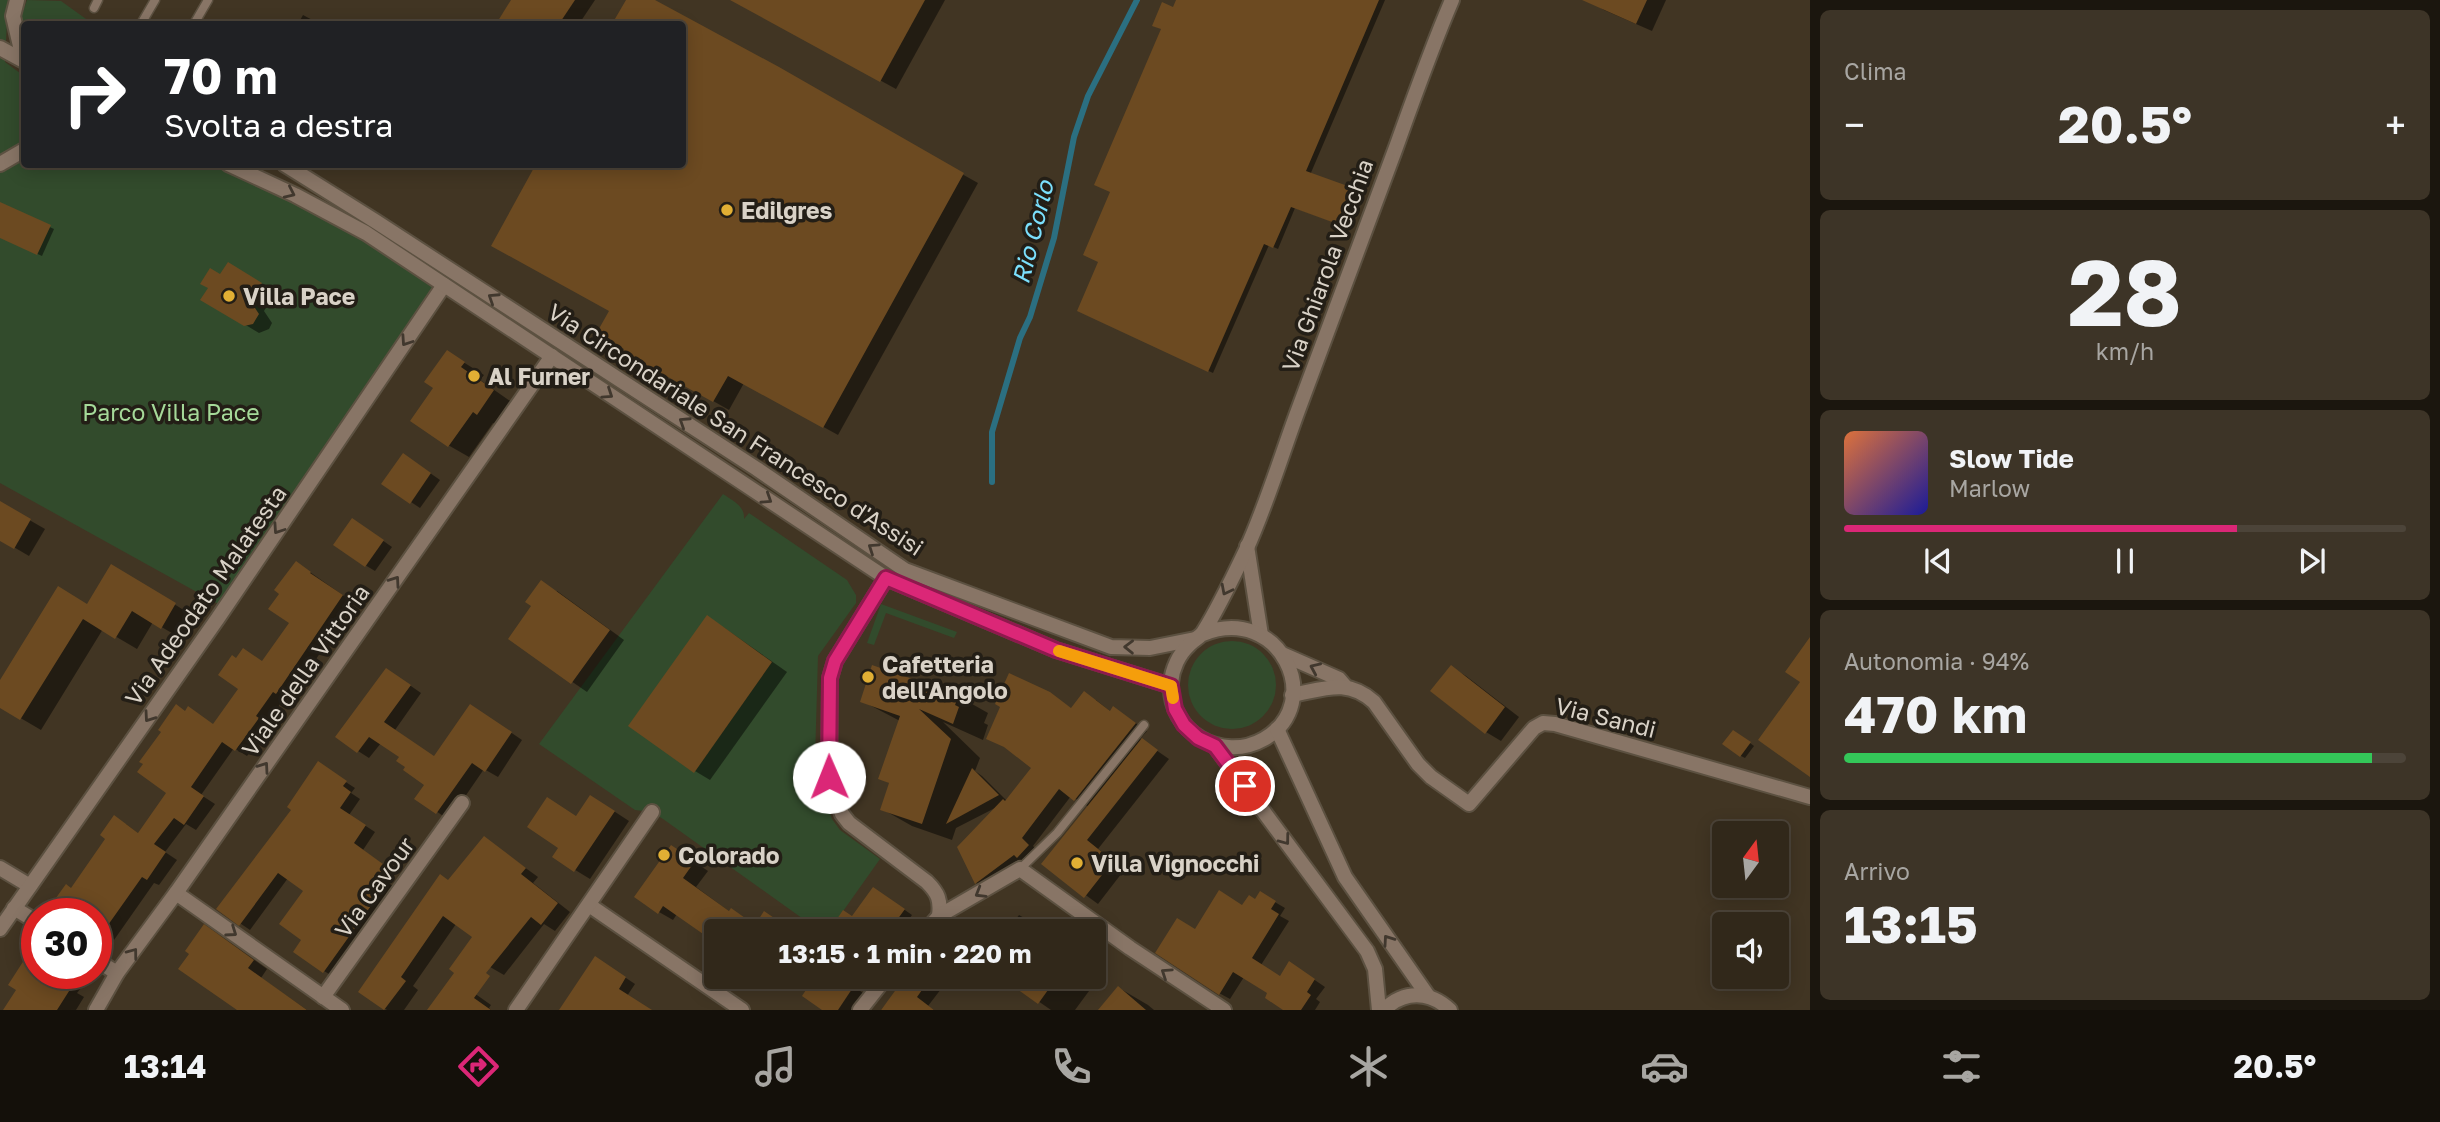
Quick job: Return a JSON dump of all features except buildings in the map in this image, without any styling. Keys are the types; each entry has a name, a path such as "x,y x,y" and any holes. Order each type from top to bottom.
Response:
{"street":[{"path":"17,0 13,16 21,48"},
{"name":"Via Ghiarola Vecchia","path":"1199,637 1247,546 1452,0"},
{"path":"0,48 21,58"},
{"path":"0,164 21,152"},
{"name":"Via Circondariale San Francesco d'Assisi","path":"237,168 366,233 886,578 1056,650 1171,686"},
{"name":"Via Circondariale San Francesco d'Assisi","path":"291,168 726,449 905,570 1111,647 1150,648 1230,627 1248,629 1261,635 1282,654"},
{"name":"Via Adeodato Malatesta","path":"0,929 218,618 444,285"},
{"name":"Viale della Vittoria","path":"96,1010 117,973 176,893 552,356"},
{"name":"Via Ghiarola Vecchia","path":"1247,546 1261,635"},
{"path":"886,578 835,661 830,678 829,777 842,814 849,823 927,881 938,893 941,903 939,916"},
{"path":"1199,637 1178,659 1171,686 1175,709 1184,725 1198,738 1215,746 1248,746 1265,739 1277,729 1286,715 1292,695 1292,680 1282,654"},
{"name":"Via Sandi","path":"1282,654 1339,679 1345,686 1356,689 1374,702 1418,764 1469,804 1534,728 1543,723 1555,723 1810,797"},
{"path":"1292,695 1345,686"},
{"path":"1277,729 1345,877 1427,996"},
{"path":"1215,746 1367,951 1375,969 1382,1010 1409,995 1427,996 1440,1001 1450,1010"},
{"name":"Via Cavour","path":"323,997 462,803"},
{"path":"516,1010 652,812"},
{"path":"0,868 30,886"},
{"path":"936,919 1020,869 1130,948 1224,1010"},
{"path":"176,893 342,1010"},
{"path":"589,905 742,1010"},
{"path":"14,908 21,912"},
{"path":"112,970 117,973"},
{"path":"860,1010 877,989"}],"lane":[{"path":"143,21 155,0"},
{"path":"196,21 208,0"},
{"path":"1020,869 1057,833 1144,725"}],"green space":[{"name":"Parco Villa Pace","path":"0,0 8,0 5,62 21,74 21,168 254,168 337,208 443,276 222,606 0,483"},
{"path":"27,0 61,1 89,21 22,21"},
{"path":"723,494 740,507 744,519 749,513 847,580 856,595 856,603 818,656 815,759 818,780 832,819 840,830 880,859 838,919 803,919 663,819 652,812 635,810 539,744","holes":["707,616 772,662 694,772"]},
{"path":"881,604 957,632 954,638 886,613 874,645 867,643"},
{"path":"1232,641 1249,645 1263,654 1272,668 1276,685 1272,702 1263,716 1249,725 1232,729 1215,725 1201,716 1192,702 1188,685 1192,668 1201,654 1215,645"}],"waterway":[{"name":"Rio Corlo","path":"992,482 992,432 1054,238 1074,137 1088,96 1137,0"}],"slow traffic":[{"path":"1059,651 1171,686 1173,698"}],"place":[{"name":"Edilgres","path":"727,210"},
{"name":"Villa Pace","path":"229,296"},
{"name":"Al Furner","path":"474,376"},
{"name":"Cafetteria dell'Angolo","path":"868,677"},
{"name":"Colorado","path":"664,855"},
{"name":"Villa Vignocchi","path":"1077,863"}],"route":[{"path":"829,777 830,678 835,661 886,578 1056,650 1171,686 1175,709 1184,725 1198,738 1215,746 1245,786"}]}
